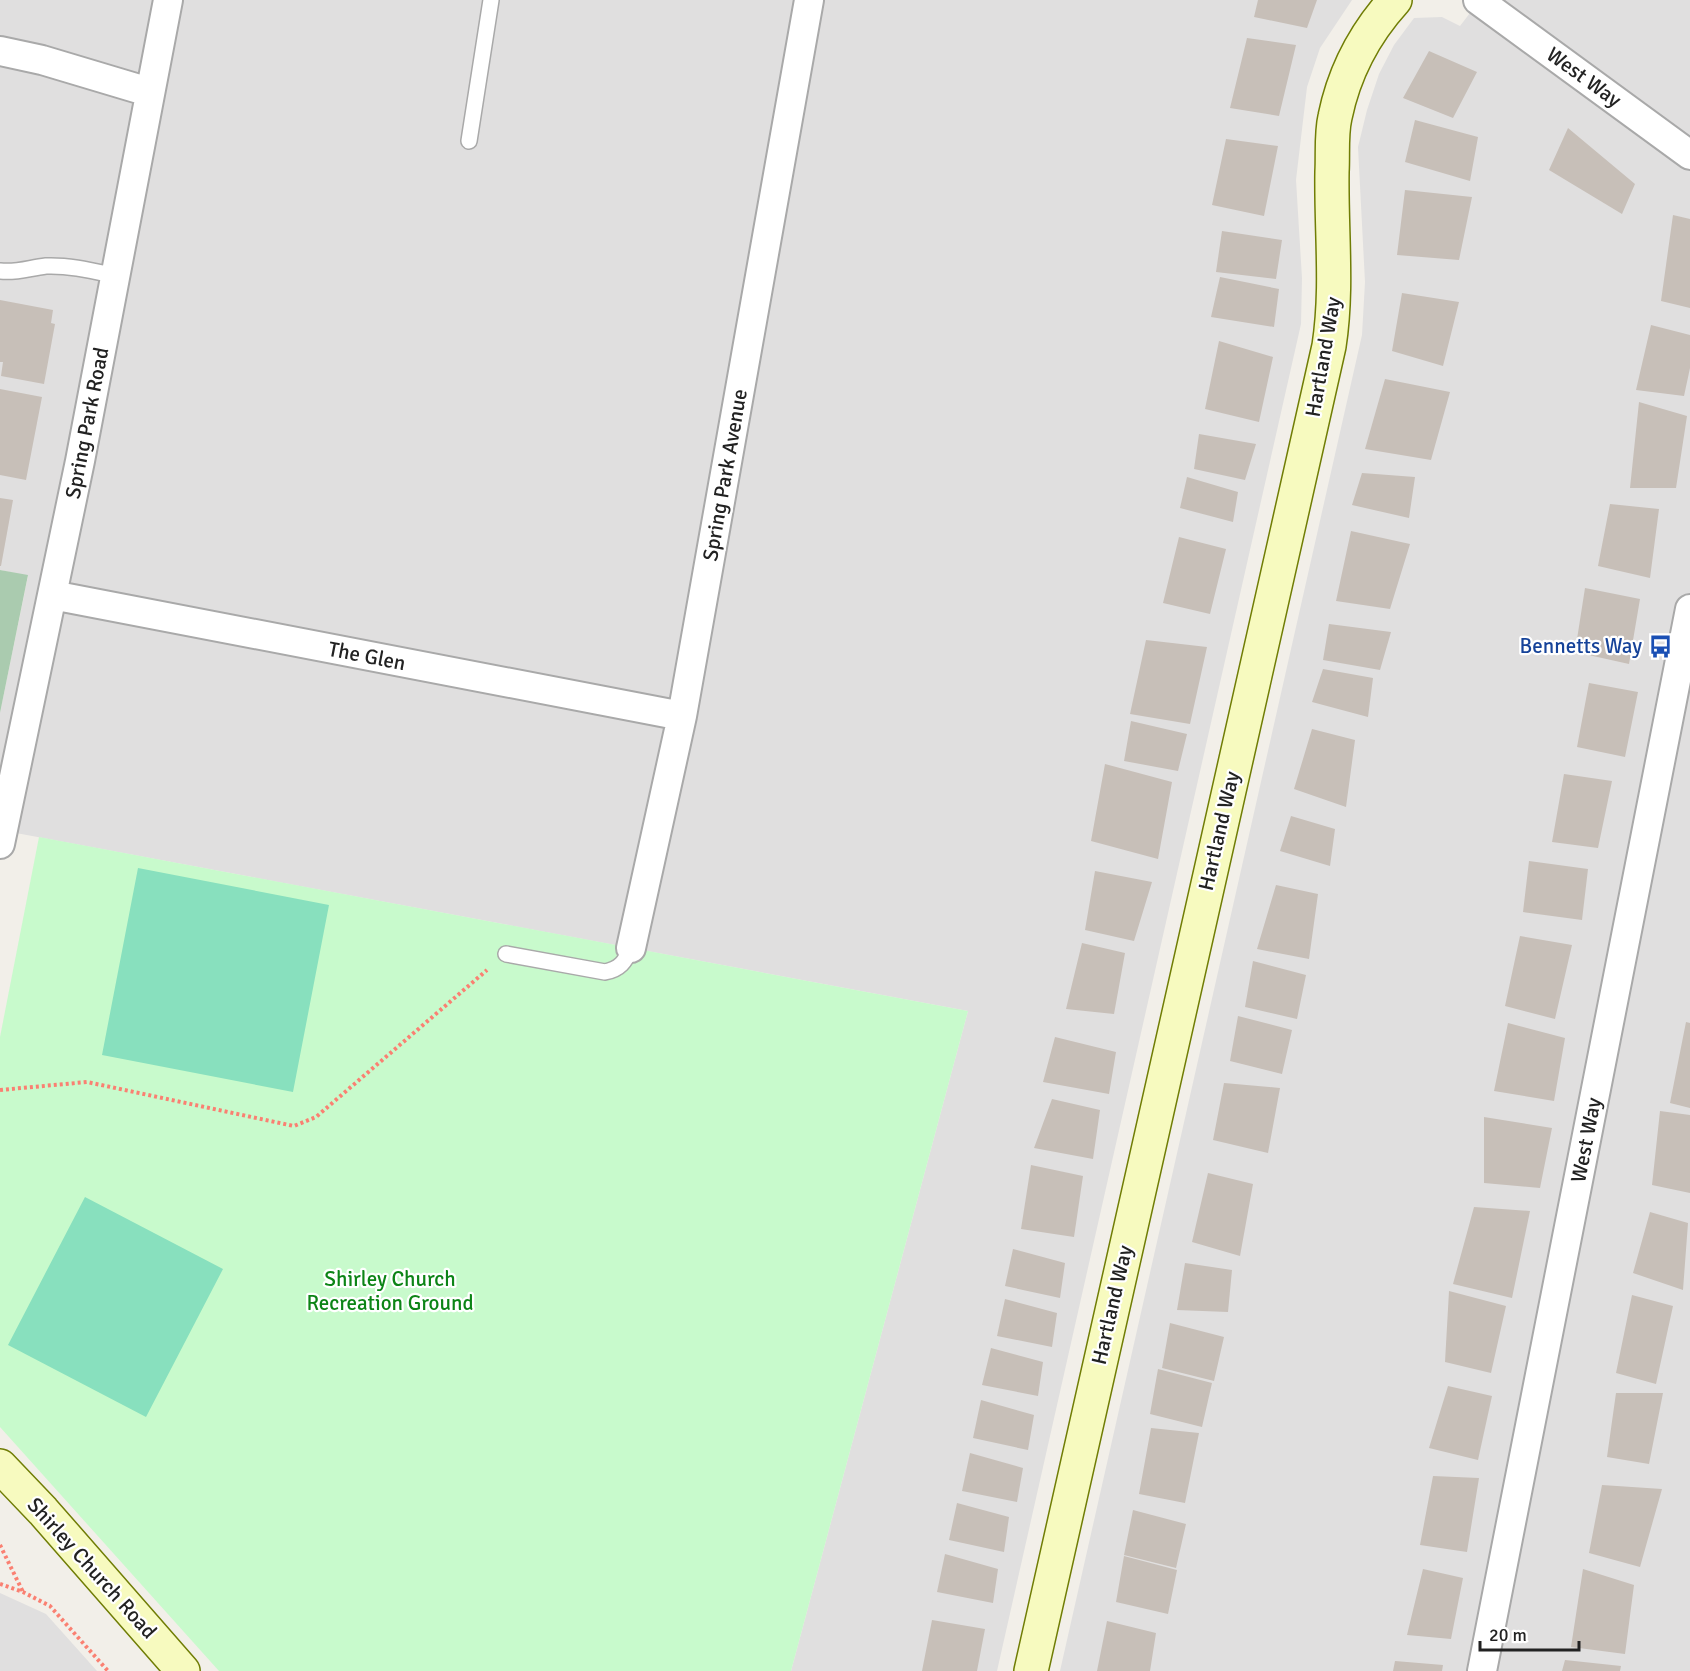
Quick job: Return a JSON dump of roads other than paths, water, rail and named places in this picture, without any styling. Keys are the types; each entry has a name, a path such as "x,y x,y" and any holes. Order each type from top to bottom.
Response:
{"street":[{"name":"Spring Park Road","path":"0,844 116,276 168,0"},
{"name":"Spring Park Avenue","path":"631,948 682,716 809,0"},
{"name":"Hartland Way","path":"1031,1671 1329,346 1335,282 1332,193 1335,118 1347,77 1365,38 1395,0"},
{"name":"West Way","path":"1478,0 1690,155"},
{"path":"0,51 42,60 149,92"},
{"name":"The Glen","path":"52,595 682,716"},
{"name":"West Way","path":"1482,1671 1690,609"},
{"name":"Shirley Church Road","path":"0,1466 44,1511 183,1671"}],"lane":[{"path":"469,141 491,0"},
{"path":"0,271 15,273 47,266 116,276"},
{"path":"506,954 605,972 616,970 624,962 631,948"}],"place":[{"name":"Bennetts Way","path":"1660,646"}],"park label":[{"name":"Shirley Church Recreation Ground","path":"390,1291"}]}
